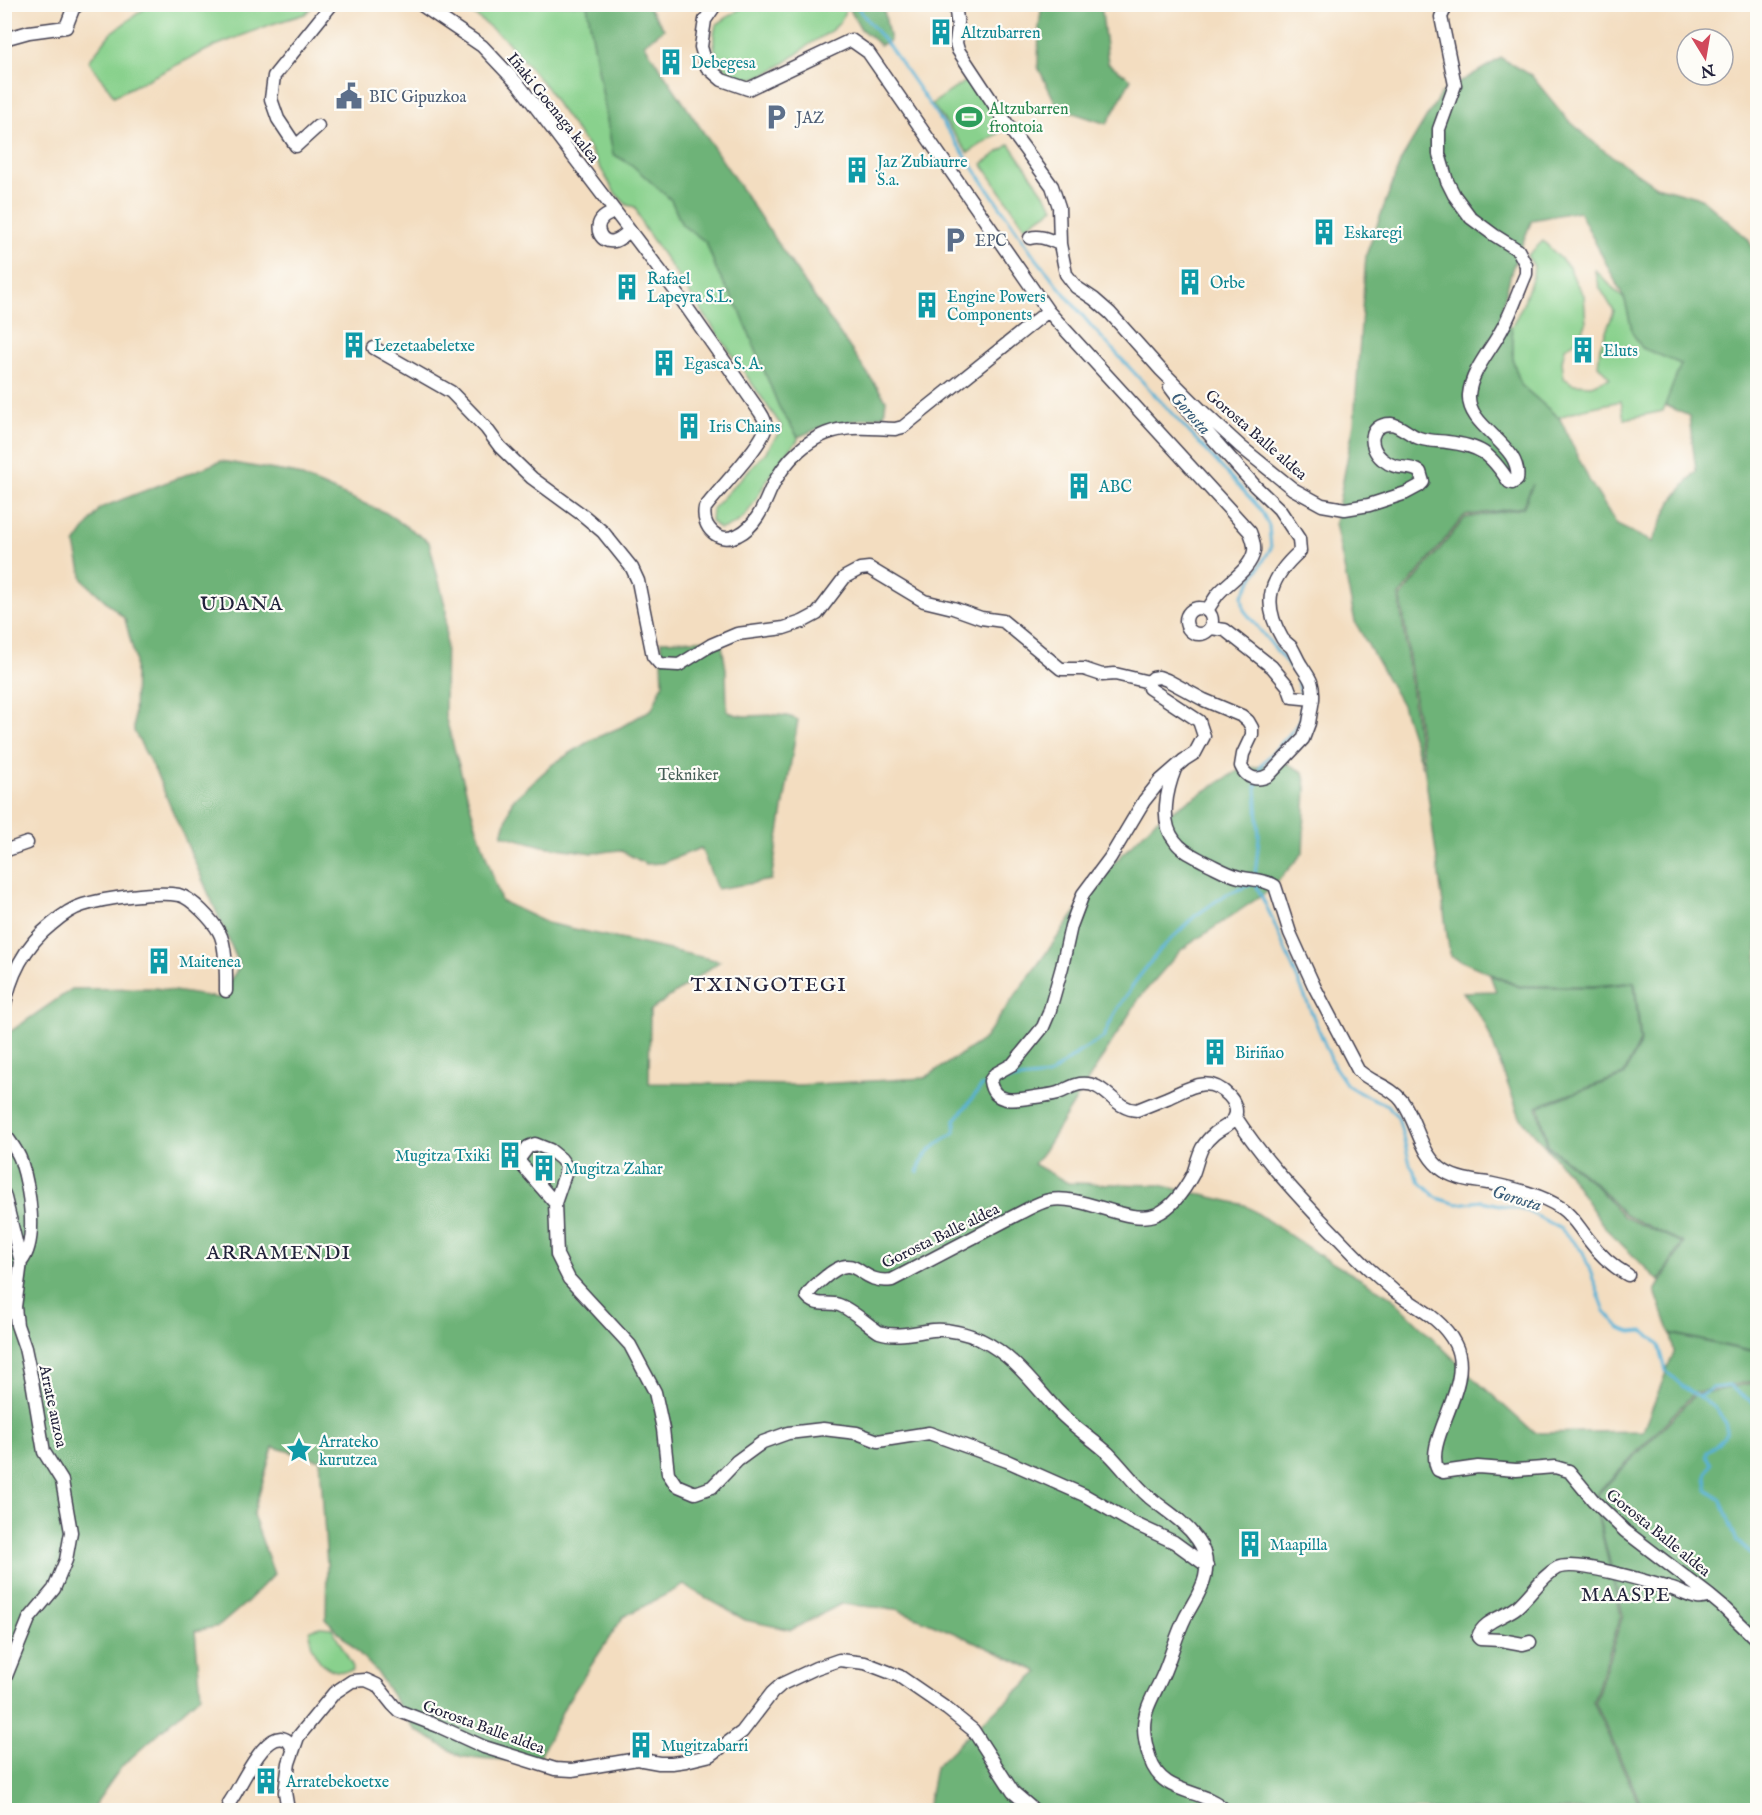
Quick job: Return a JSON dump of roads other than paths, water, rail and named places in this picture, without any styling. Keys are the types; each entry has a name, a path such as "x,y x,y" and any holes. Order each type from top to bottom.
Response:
{"street":[{"path":"4,39 29,32 66,27 73,9 78,4"},
{"path":"318,126 296,146 278,119 271,99 273,76 332,4"},
{"name":"Iñaki Goenaga kalea","path":"420,4 482,46 519,85 619,215"},
{"path":"716,4 705,20 703,33 701,47 707,67 722,80 748,89 850,40 868,52 1048,311 1250,532 1254,551 1251,559 1218,594 1207,610"},
{"name":"Gorosta Balle aldea","path":"955,4 958,50 1056,194 1060,213 1060,244 1066,274 1076,287 1110,313 1161,370 1240,446 1293,489 1322,505 1345,509 1369,505 1406,493 1422,482 1420,472 1416,469 1395,468 1381,458 1375,450 1372,442 1373,433 1378,427 1392,424 1420,438 1465,444 1479,449 1495,462 1509,482 1517,480 1519,472 1510,453 1474,415 1469,397 1474,377 1503,328 1526,274 1526,265 1518,250 1471,218 1447,181 1439,154 1439,129 1455,85 1441,17 1447,4"},
{"path":"630,231 612,242 604,240 598,228 601,219 619,215 731,369 765,421 763,436 758,444 705,508 705,522 708,528 714,534 724,538 740,535 752,524 762,510 781,472 803,448 823,436 845,428 895,429 903,427 1048,311"},
{"path":"1030,238 1044,237 1060,244"},
{"path":"374,348 451,392 486,428 500,447 532,478 603,532 632,568 638,581 653,656 660,664 679,665 711,645 737,634 784,628 802,622 817,614 845,577 860,569 869,568 924,602 981,618 1003,621 1060,669 1084,669 1102,675 1115,674 1149,682 1159,677 1210,703 1242,716 1252,728 1252,735 1240,766 1247,776 1258,778 1269,775 1302,739 1309,723 1306,698 1313,690 1309,676 1293,649 1282,639 1271,612 1272,589 1275,580 1287,563 1300,551 1299,540 1279,509 1255,486 1185,407 1168,386 1161,370"},
{"path":"1192,609 1207,610 1213,618 1211,628 1199,635 1194,633 1187,627 1187,616 1192,609"},
{"path":"1211,628 1225,630 1272,667 1288,686 1292,698 1306,698"},
{"name":"Gorosta Balle aldea","path":"1149,682 1149,688 1153,692 1191,714 1199,722 1204,736 1195,753 1160,781 1144,801 1110,858 1083,894 1071,926 1062,967 1043,1027 1013,1064 994,1074 990,1081 993,1092 1013,1101 1051,1095 1078,1084 1091,1085 1109,1094 1125,1108 1137,1110 1195,1085 1209,1084 1224,1092 1232,1100 1235,1116 1282,1178 1343,1243 1393,1290 1434,1318 1454,1341 1458,1350 1459,1372 1456,1393 1436,1447 1435,1462 1438,1470 1443,1472 1478,1467 1516,1470 1555,1467 1569,1472 1593,1500 1625,1531 1722,1605 1758,1641"},
{"path":"1175,768 1166,811 1169,831 1175,842 1188,853 1224,871 1239,877 1269,882 1275,886 1290,933 1314,986 1358,1070 1365,1077 1384,1086 1402,1101 1431,1160 1455,1176 1521,1191 1558,1206 1571,1216 1589,1241 1616,1269 1628,1275"},
{"path":"4,851 27,843"},
{"path":"4,1010 8,989 25,953 51,924 81,905 124,897 181,895 202,910 220,934 226,967 226,991"},
{"name":"Gorosta Balle aldea","path":"1207,1566 1203,1548 1188,1528 1151,1498 1110,1455 1067,1420 1008,1357 981,1340 952,1331 934,1330 895,1336 887,1335 838,1305 817,1304 807,1296 809,1291 834,1270 847,1265 876,1280 892,1280 1020,1213 1051,1200 1072,1200 1138,1217 1157,1214 1182,1191 1207,1142 1235,1116"},
{"name":"Arrate auzoa","path":"4,1133 21,1159 30,1197 30,1233 27,1255 21,1262"},
{"path":"555,1203 519,1159 528,1147 535,1144 550,1150 566,1166 555,1203 557,1255 569,1279 630,1345 655,1392 663,1429 668,1473 676,1485 695,1493 712,1487 737,1461 763,1442 788,1433 823,1429 856,1433 878,1441 929,1433 1007,1461 1084,1495 1133,1523 1174,1542 1207,1566 1201,1588 1184,1620 1151,1702 1144,1728 1150,1760 1164,1779 1170,1785 1212,1801 1225,1810"},
{"name":"Arrate auzoa","path":"4,1194 21,1262 15,1307 16,1325 25,1348 33,1381 44,1452 62,1482 71,1532 66,1560 54,1589 29,1619 4,1681"},
{"name":"Gorosta Balle aldea","path":"1530,1642 1523,1644 1478,1637 1486,1625 1512,1611 1560,1566 1580,1566 1606,1571 1694,1598 1703,1599 1710,1596"},
{"name":"Gorosta Balle aldea","path":"288,1810 285,1792 291,1745 334,1693 352,1681 366,1680 377,1685 393,1706 409,1716 438,1726 484,1747 555,1769 582,1770 637,1759 659,1763 686,1761 711,1755 731,1741 782,1684 839,1660 865,1663 899,1676 947,1709 973,1730 1013,1792 1034,1810"},
{"path":"229,1803 267,1743 281,1738 291,1745"}],"waterway":[{"name":"Gorosta","path":"857,4 860,11 892,50 1035,257 1092,327 1261,510 1269,526 1271,548 1242,596 1244,610 1297,676 1301,694"},
{"name":"Gorosta","path":"1259,775 1261,765 1300,721 1302,701"},
{"name":"Gorosta","path":"1255,875 1259,837 1257,781"},
{"name":"Gorosta","path":"999,1081 1048,1076 1079,1052 1103,1038 1115,1013 1135,982 1160,950 1195,916 1225,895 1255,883 1334,1066 1347,1085 1387,1105 1398,1117 1410,1164 1420,1182 1437,1198 1457,1204 1482,1201 1527,1211 1561,1229 1583,1252 1605,1311 1620,1328 1631,1332 1643,1331 1653,1338 1659,1345 1666,1371 1682,1386 1715,1408 1726,1423 1726,1434 1716,1446 1707,1451 1706,1456 1711,1464 1706,1475 1707,1490 1721,1500 1737,1541 1755,1557 1758,1563"},
{"path":"918,1172 927,1153 955,1132 955,1120 983,1085"},
{"path":"1699,1397 1712,1388 1729,1386 1758,1406"},
{"path":"1758,1412 1756,1423 1758,1431"},
{"name":"Gorosta","path":"1758,1576 1756,1580 1758,1582"}],"place":[{"name":"Altzubarren","path":"941,32"},
{"name":"Debegesa","path":"671,62"},
{"name":"BIC Gipuzkoa","path":"349,96"},
{"name":"JAZ","path":"776,117"},
{"name":"Altzubarren frontoia","path":"969,117"},
{"name":"Jaz Zubiaurre S.a.","path":"857,170"},
{"name":"Eskaregi","path":"1324,232"},
{"name":"EPC","path":"955,240"},
{"name":"Orbe","path":"1190,282"},
{"name":"Rafael Lapeyra S.L.","path":"627,287"},
{"name":"Engine Powers Components","path":"927,305"},
{"name":"Lezetaabeletxe","path":"354,345"},
{"name":"Eluts","path":"1583,350"},
{"name":"Egasca S. A.","path":"664,363"},
{"name":"Iris Chains","path":"689,426"},
{"name":"ABC","path":"1079,486"},
{"name":"Maitenea","path":"159,961"},
{"name":"Biriñao","path":"1215,1052"},
{"name":"Mugitza Txiki","path":"510,1155"},
{"name":"Mugitza Zahar","path":"544,1168"},
{"name":"Arrateko kurutzea","path":"299,1450"},
{"name":"Maapilla","path":"1250,1544"},
{"name":"Mugitzabarri","path":"641,1745"},
{"name":"Arratebekoetxe","path":"266,1781"}],"district":[{"name":"UDANA","path":"242,603"},
{"name":"TXINGOTEGI","path":"769,984"},
{"name":"ARRAMENDI","path":"279,1252"},
{"name":"MAASPE","path":"1626,1594"}],"park label":[{"name":"Tekniker","path":"688,774"}]}
